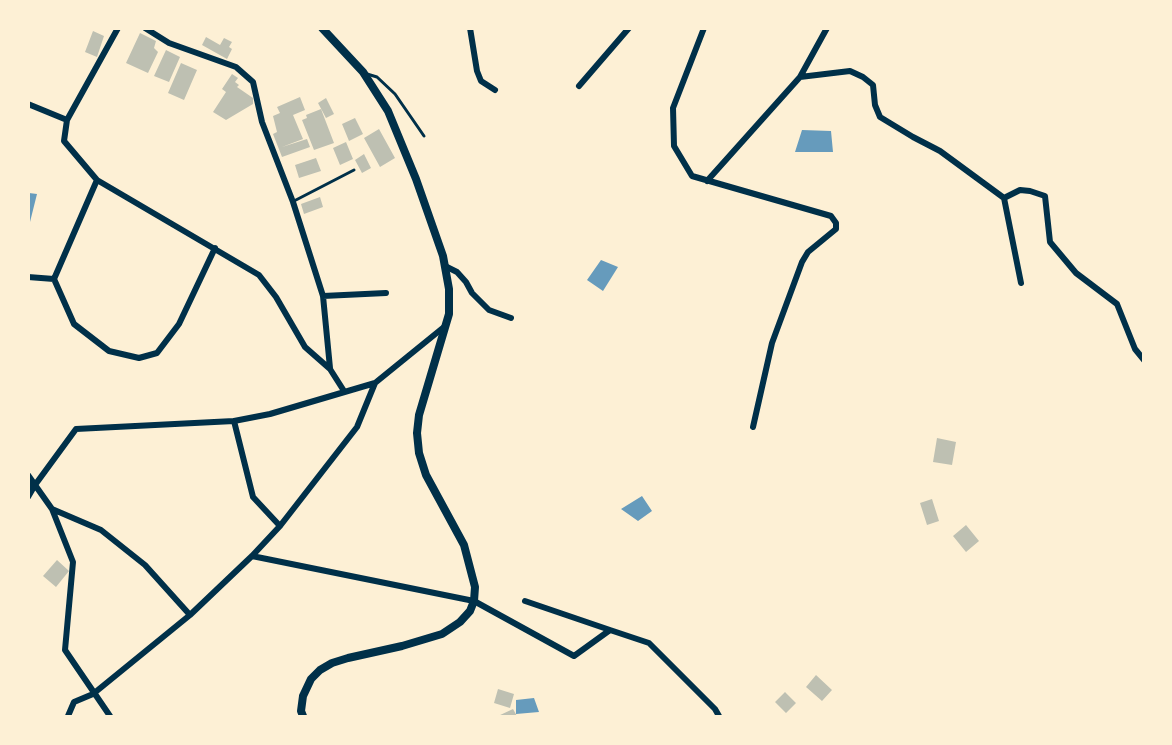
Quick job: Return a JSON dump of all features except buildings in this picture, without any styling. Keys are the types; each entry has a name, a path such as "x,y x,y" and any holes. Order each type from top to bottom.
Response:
{"main road":[{"path":"303,717 301,711 303,696 311,680 320,670 348,658 442,634 471,611 475,587 464,545 426,475 419,453 417,433 419,415 447,325 449,289 443,256 416,179 388,111 363,72 322,29"}],"street":[{"path":"118,28 67,120 64,141 96,180 259,275 276,297 305,347 330,369 344,391"},
{"path":"145,28 169,43 236,67 253,82 262,122 292,202 323,296 330,369"},
{"path":"470,28 477,71 481,81 495,90"},
{"path":"579,86 629,28"},
{"path":"705,28 673,108 674,146 692,176 831,216 836,223 836,229 808,252 802,262 772,343 753,427"},
{"path":"707,181 800,77 827,28"},
{"path":"800,77 850,71 863,77 873,85 875,105 880,117 940,151 1004,198 1022,283"},
{"path":"28,104 67,120"},
{"path":"96,180 54,279 74,324 109,351 139,358 157,353 179,324 215,248"},
{"path":"1004,198 1020,190 1045,196 1050,242 1076,273 1118,304 1135,349 1143,360"},
{"path":"445,266 456,272 466,282 472,293 489,310 511,318"},
{"path":"28,277 54,279"},
{"path":"323,296 386,293"},
{"path":"28,497 31,486 76,429 234,421 270,414 375,383 447,325"},
{"path":"68,717 74,702 93,693 190,615 280,526 357,427 375,383"},
{"path":"234,421 253,497 280,526"},
{"path":"28,475 31,486 52,509 73,562 65,650 110,717"},
{"path":"52,509 101,530 146,565 190,615"},
{"path":"252,556 474,601 574,656 610,630"},
{"path":"525,601 649,643 715,709 719,717"}],"lane":[{"path":"363,72 377,78 395,94 424,136"},
{"path":"292,202 354,170"}],"water":[{"path":"802,130 831,131 833,152 795,152"},
{"path":"29,193 37,194 30,222 29,222"},
{"path":"601,260 618,267 603,291 587,280"},
{"path":"642,496 652,511 638,521 621,509"},
{"path":"534,698 539,712 516,714 516,700"}]}
